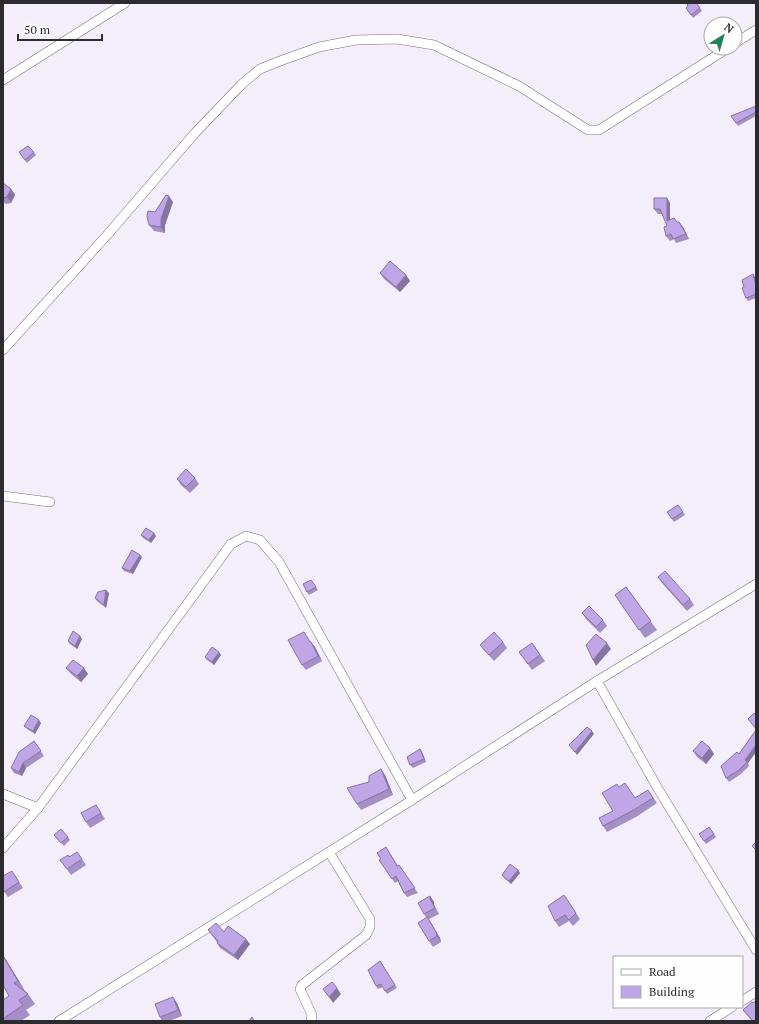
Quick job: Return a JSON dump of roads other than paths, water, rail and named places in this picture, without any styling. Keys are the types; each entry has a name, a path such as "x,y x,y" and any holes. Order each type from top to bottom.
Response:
{"street":[{"path":"3,80 125,3"},
{"path":"743,38 756,30"},
{"path":"3,350 108,234 194,133 242,84 260,69 320,47 356,40 397,39 434,45 519,86 588,130 599,130 715,56"},
{"path":"3,496 50,502"},
{"path":"3,848 38,808 231,544 246,536 260,540 279,562 412,800"},
{"path":"59,1021 330,852 597,681 756,584"},
{"path":"597,681 657,787 756,950"},
{"path":"3,794 38,808"},
{"path":"311,1021 312,1015 300,989 302,985 366,935 370,927 370,919 330,852"},
{"path":"743,1000 756,992"},
{"path":"710,1021 730,1008"}]}
